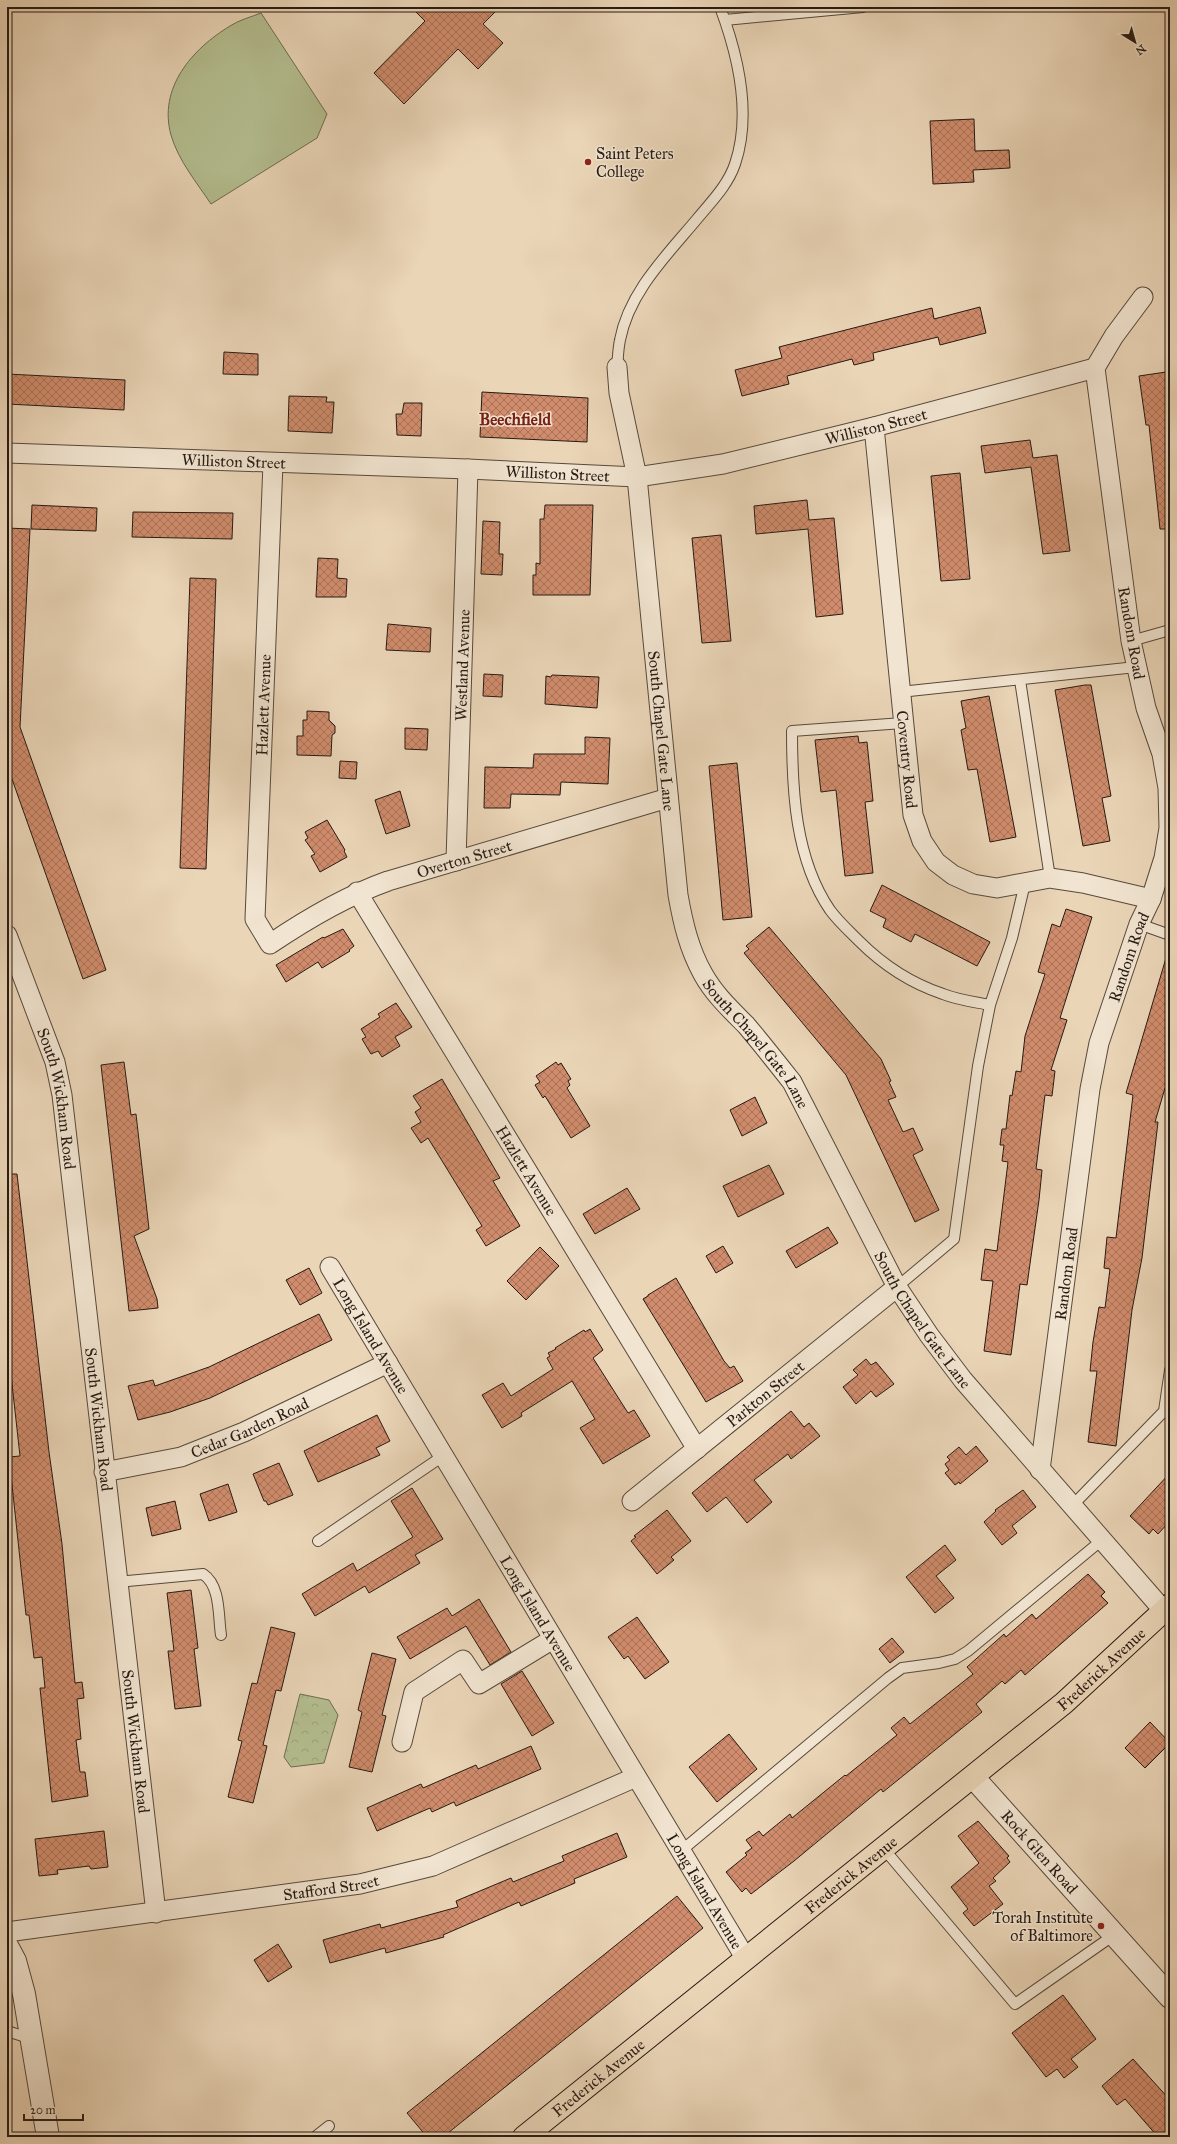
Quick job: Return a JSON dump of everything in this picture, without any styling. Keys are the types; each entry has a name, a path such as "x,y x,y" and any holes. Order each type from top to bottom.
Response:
{"main road":[{"name":"Frederick Avenue","path":"524,2137 973,1777 1081,1688 1167,1608"}],"street":[{"path":"1095,368 1114,336 1143,297"},
{"name":"South Chapel Gate Lane","path":"617,367 619,393 637,477 678,895 683,924 690,947 703,974 717,996 772,1056 792,1082 897,1287 929,1335 962,1380 1040,1470 1102,1540 1167,1608"},
{"name":"Williston Street","path":"7,453 272,463 468,468 637,477 723,464 874,427 1095,368"},
{"name":"Random Road","path":"1040,1470 1090,1089 1101,1036 1139,924 1151,899 1164,858 1169,828 1168,788 1162,754 1146,708 1131,641 1095,368"},
{"name":"Coventry Road","path":"874,427 913,815 922,841 936,862 954,875 973,884 997,888 1050,878 1083,883 1151,899"},
{"name":"Hazlett Avenue","path":"270,944 255,919 272,463"},
{"name":"Westland Avenue","path":"456,861 468,468"},
{"name":"Overton Street","path":"270,944 295,927 357,892 388,880 668,798"},
{"name":"Hazlett Avenue","path":"357,892 696,1449"},
{"name":"South Wickham Road","path":"7,935 50,1048 62,1095 104,1472 156,1913"},
{"name":"Long Island Avenue","path":"330,1267 746,1959"},
{"name":"Parkton Street","path":"632,1501 897,1287"},
{"name":"Cedar Garden Road","path":"104,1472 188,1454 244,1432 388,1363"},
{"path":"402,1742 414,1692 462,1660 479,1684 553,1639"},
{"name":"Stafford Street","path":"7,1932 156,1913 360,1884 396,1876 432,1866 636,1776"},
{"name":"Rock Glen Road","path":"973,1777 1170,1998"},
{"path":"7,1946 32,2039 48,2137"}],"lane":[{"path":"617,367 620,340 628,314 641,289 657,266 723,187 735,165 741,142 743,111 739,78 725,20 720,7"},
{"path":"725,20 863,7"},
{"path":"1131,641 1170,630"},
{"path":"900,692 1136,667"},
{"path":"1020,680 1050,878"},
{"path":"903,723 792,731 792,780 805,854 817,885 831,910 878,959 912,982 944,995 990,1005"},
{"path":"897,1287 954,1239 978,1066 990,1005 1012,938 1025,883"},
{"path":"1139,924 1170,935"},
{"path":"1072,1506 1167,1408 1170,1370"},
{"path":"318,1541 443,1456"},
{"path":"681,1851 888,1678 902,1668 939,1663 955,1659 968,1651 1102,1540"},
{"path":"117,1582 203,1574 210,1579 214,1587 221,1635"},
{"path":"884,1849 1015,2004 1114,1935"},
{"path":"7,2031 32,2039"},
{"path":"315,2137 329,2126"}],"green space":[{"path":"261,13 327,114 317,138 211,204 188,171 174,144 168,118 169,101 181,72 191,58 203,46 216,35 241,20"},
{"path":"300,1694 329,1700 338,1715 324,1763 291,1767 284,1757"}],"building":[{"path":"411,7 500,7 483,24 503,43 478,69 458,49 404,104 374,73 425,21"},
{"path":"974,119 975,151 1009,150 1010,168 973,170 974,182 933,184 930,121"},
{"path":"980,307 986,333 940,345 938,337 873,353 874,360 854,365 852,359 787,376 789,384 742,396 735,370 782,358 779,347 932,308 934,319"},
{"path":"224,352 258,354 258,375 223,374"},
{"path":"1166,372 1170,399 1170,529 1160,529 1149,425 1146,425 1139,376"},
{"path":"7,374 125,380 124,410 7,404"},
{"path":"482,392 588,398 587,442 480,437"},
{"path":"289,396 327,397 326,402 334,402 332,433 288,431"},
{"path":"404,403 422,403 421,436 397,435 396,414 402,414"},
{"path":"1030,440 1033,458 1057,455 1070,551 1043,554 1031,467 985,473 981,446"},
{"path":"960,473 970,579 941,581 931,476"},
{"path":"807,500 809,520 834,518 843,614 816,617 808,529 756,534 754,506"},
{"path":"32,505 97,508 96,531 31,529"},
{"path":"545,505 593,505 590,595 533,595 533,575 536,575 536,563 540,564 540,519 544,519"},
{"path":"133,512 233,513 232,539 132,537"},
{"path":"483,521 500,522 499,554 503,554 502,575 481,574"},
{"path":"7,528 30,529 20,727 106,970 83,979 7,765"},
{"path":"721,535 731,641 702,643 692,538"},
{"path":"318,558 338,559 337,578 347,579 346,597 316,597"},
{"path":"190,578 216,579 206,869 180,868"},
{"path":"388,624 431,628 430,652 386,650"},
{"path":"484,674 503,675 502,697 483,696"},
{"path":"552,675 599,677 597,708 545,704 546,676 551,677"},
{"path":"1091,685 1111,796 1102,798 1110,841 1083,846 1055,690"},
{"path":"989,696 1016,837 990,842 977,769 968,770 961,730 966,728 961,701"},
{"path":"307,711 329,712 329,720 335,726 335,733 332,735 331,756 297,755 297,736 303,736 303,720 307,720"},
{"path":"405,728 428,729 427,750 405,749"},
{"path":"858,736 859,743 867,742 873,801 865,802 873,873 845,876 836,790 821,792 815,740"},
{"path":"585,737 610,738 608,784 561,782 560,795 511,794 510,808 484,808 485,767 533,768 534,754 585,754"},
{"path":"340,761 357,762 356,779 339,778"},
{"path":"737,763 752,917 723,920 709,766"},
{"path":"400,791 410,826 386,834 375,800"},
{"path":"327,820 345,850 344,851 347,857 320,872 311,856 315,854 305,840 308,838 305,832"},
{"path":"882,885 990,942 977,966 915,934 911,942 883,927 886,919 870,911"},
{"path":"1066,909 1092,917 1060,1018 1067,1020 1051,1070 1055,1071 1052,1096 1045,1095 1036,1169 1042,1170 1027,1285 1020,1284 1011,1355 984,1351 993,1281 981,1280 985,1249 997,1251 1008,1162 1002,1161 1004,1145 1000,1145 1002,1129 1006,1129 1010,1095 1012,1096 1016,1071 1021,1072 1025,1036 1045,974 1038,972 1052,924 1060,927"},
{"path":"769,927 881,1059 891,1081 889,1082 896,1097 888,1100 903,1132 913,1128 923,1150 913,1155 939,1210 915,1222 846,1075 744,953 749,949 746,946"},
{"path":"343,929 354,946 349,950 350,951 322,968 318,962 286,982 276,965 323,937 324,938"},
{"path":"1166,958 1170,959 1170,1089 1165,1088 1155,1122 1158,1122 1142,1258 1132,1310 1116,1446 1088,1442 1097,1371 1090,1371 1099,1307 1105,1308 1110,1269 1104,1268 1107,1237 1116,1238 1133,1095 1126,1093"},
{"path":"396,1003 412,1027 395,1037 400,1046 382,1057 378,1051 371,1054 362,1039 366,1037 361,1029 380,1017 378,1014"},
{"path":"124,1062 131,1115 136,1114 149,1229 134,1236 157,1299 158,1308 129,1311 101,1065"},
{"path":"556,1062 558,1065 561,1063 571,1079 568,1081 570,1085 567,1088 590,1126 571,1138 545,1096 543,1098 535,1085 540,1082 536,1076"},
{"path":"442,1079 500,1178 493,1181 520,1226 486,1246 476,1230 482,1226 428,1138 421,1143 411,1128 421,1122 415,1112 421,1108 413,1096"},
{"path":"755,1097 767,1123 742,1136 730,1110"},
{"path":"769,1165 784,1194 738,1217 723,1186"},
{"path":"7,1174 17,1174 49,1452 62,1544 75,1683 82,1682 84,1698 77,1699 81,1739 76,1740 80,1772 85,1772 88,1796 52,1802 40,1688 45,1688 42,1657 34,1658 29,1615 26,1615 9,1457 20,1456 7,1339"},
{"path":"627,1188 640,1209 595,1234 583,1214"},
{"path":"828,1227 838,1243 796,1268 786,1251"},
{"path":"723,1246 733,1263 716,1273 706,1256"},
{"path":"540,1247 559,1266 526,1300 507,1281"},
{"path":"309,1268 322,1293 300,1305 286,1280"},
{"path":"676,1278 724,1361 730,1368 734,1366 743,1381 706,1402 643,1299"},
{"path":"319,1314 332,1340 210,1398 170,1412 138,1420 128,1386 153,1380 155,1386 209,1367"},
{"path":"590,1329 603,1350 593,1358 628,1413 634,1410 650,1436 603,1464 580,1428 595,1419 572,1381 521,1413 522,1416 502,1428 482,1395 503,1383 511,1396 553,1369 547,1358 550,1356 548,1353 584,1330 585,1332"},
{"path":"866,1359 871,1365 876,1362 894,1384 876,1397 871,1391 856,1404 843,1387 858,1375 853,1370"},
{"path":"791,1411 804,1427 809,1423 820,1436 791,1459 788,1454 754,1480 772,1502 747,1523 726,1497 707,1512 692,1493"},
{"path":"377,1415 390,1441 376,1448 380,1455 318,1482 304,1451"},
{"path":"976,1446 988,1461 960,1484 959,1482 955,1485 945,1473 949,1470 945,1464 950,1460 947,1457 959,1447 966,1455"},
{"path":"279,1463 293,1495 268,1505 266,1501 264,1501 253,1474"},
{"path":"1170,1473 1170,1521 1158,1534 1153,1529 1149,1534 1130,1516"},
{"path":"228,1484 237,1512 209,1521 200,1494"},
{"path":"412,1488 443,1539 415,1555 420,1563 369,1593 365,1586 315,1616 302,1594 353,1563 357,1571 413,1537 391,1501"},
{"path":"1023,1490 1036,1507 1012,1526 1017,1533 1002,1545 984,1522 996,1511 995,1510"},
{"path":"175,1501 181,1529 152,1536 146,1508"},
{"path":"667,1510 691,1541 671,1557 674,1560 657,1574 631,1541 636,1537 634,1536"},
{"path":"945,1545 956,1560 936,1576 954,1598 935,1613 906,1577"},
{"path":"1088,1574 1105,1592 1101,1596 1108,1603 1025,1675 1021,1670 1005,1684 1002,1681 976,1704 982,1712 883,1792 881,1789 794,1861 751,1894 746,1888 742,1892 726,1872 747,1855 745,1853 752,1848 746,1840 759,1831 763,1836 790,1814 792,1818 845,1775 846,1776 897,1735 891,1728 904,1717 910,1724 973,1674 967,1667 1004,1634 1006,1637 1032,1614 1036,1619"},
{"path":"191,1590 198,1648 194,1649 201,1706 175,1709 168,1651 174,1651 167,1593"},
{"path":"479,1599 511,1652 490,1665 466,1626 410,1659 397,1637 447,1608 452,1616"},
{"path":"637,1617 669,1662 645,1679 628,1656 624,1659 608,1637"},
{"path":"271,1627 295,1633 281,1691 276,1690 263,1745 267,1746 253,1803 228,1797 242,1741 238,1740 252,1683 257,1684"},
{"path":"892,1638 904,1652 890,1663 879,1649"},
{"path":"372,1653 396,1659 382,1715 386,1716 372,1772 349,1767 362,1712 358,1710"},
{"path":"522,1671 554,1723 532,1736 501,1684"},
{"path":"1150,1722 1170,1743 1145,1768 1125,1748"},
{"path":"729,1734 757,1769 717,1802 689,1767"},
{"path":"531,1746 541,1769 456,1806 454,1802 432,1812 430,1808 377,1831 367,1808 421,1784 423,1788 476,1765 478,1769"},
{"path":"978,1821 1009,1856 1007,1858 1010,1862 993,1878 996,1881 989,1886 1003,1904 974,1926 963,1913 968,1909 951,1887 979,1863 958,1836"},
{"path":"104,1831 108,1867 91,1869 89,1866 57,1870 58,1874 39,1876 35,1839"},
{"path":"617,1833 627,1857 574,1879 575,1883 521,1906 519,1902 443,1935 444,1937 386,1953 385,1948 330,1963 323,1940 380,1924 381,1928 458,1907 456,1901 511,1878 513,1882 564,1861 562,1856"},
{"path":"677,1896 703,1928 443,2137 427,2137 407,2113"},
{"path":"278,1944 292,1967 268,1982 254,1960"},
{"path":"1063,1995 1096,2039 1071,2059 1078,2067 1064,2078 1057,2069 1046,2077 1012,2033"},
{"path":"1133,2059 1170,2100 1170,2131 1162,2137 1158,2137 1125,2099 1117,2105 1102,2086"}],"place":[{"name":"Saint Peters College","path":"588,162"},
{"name":"Torah Institute of Baltimore","path":"1101,1926"}],"district":[{"name":"Beechfield","path":"515,419"}]}
